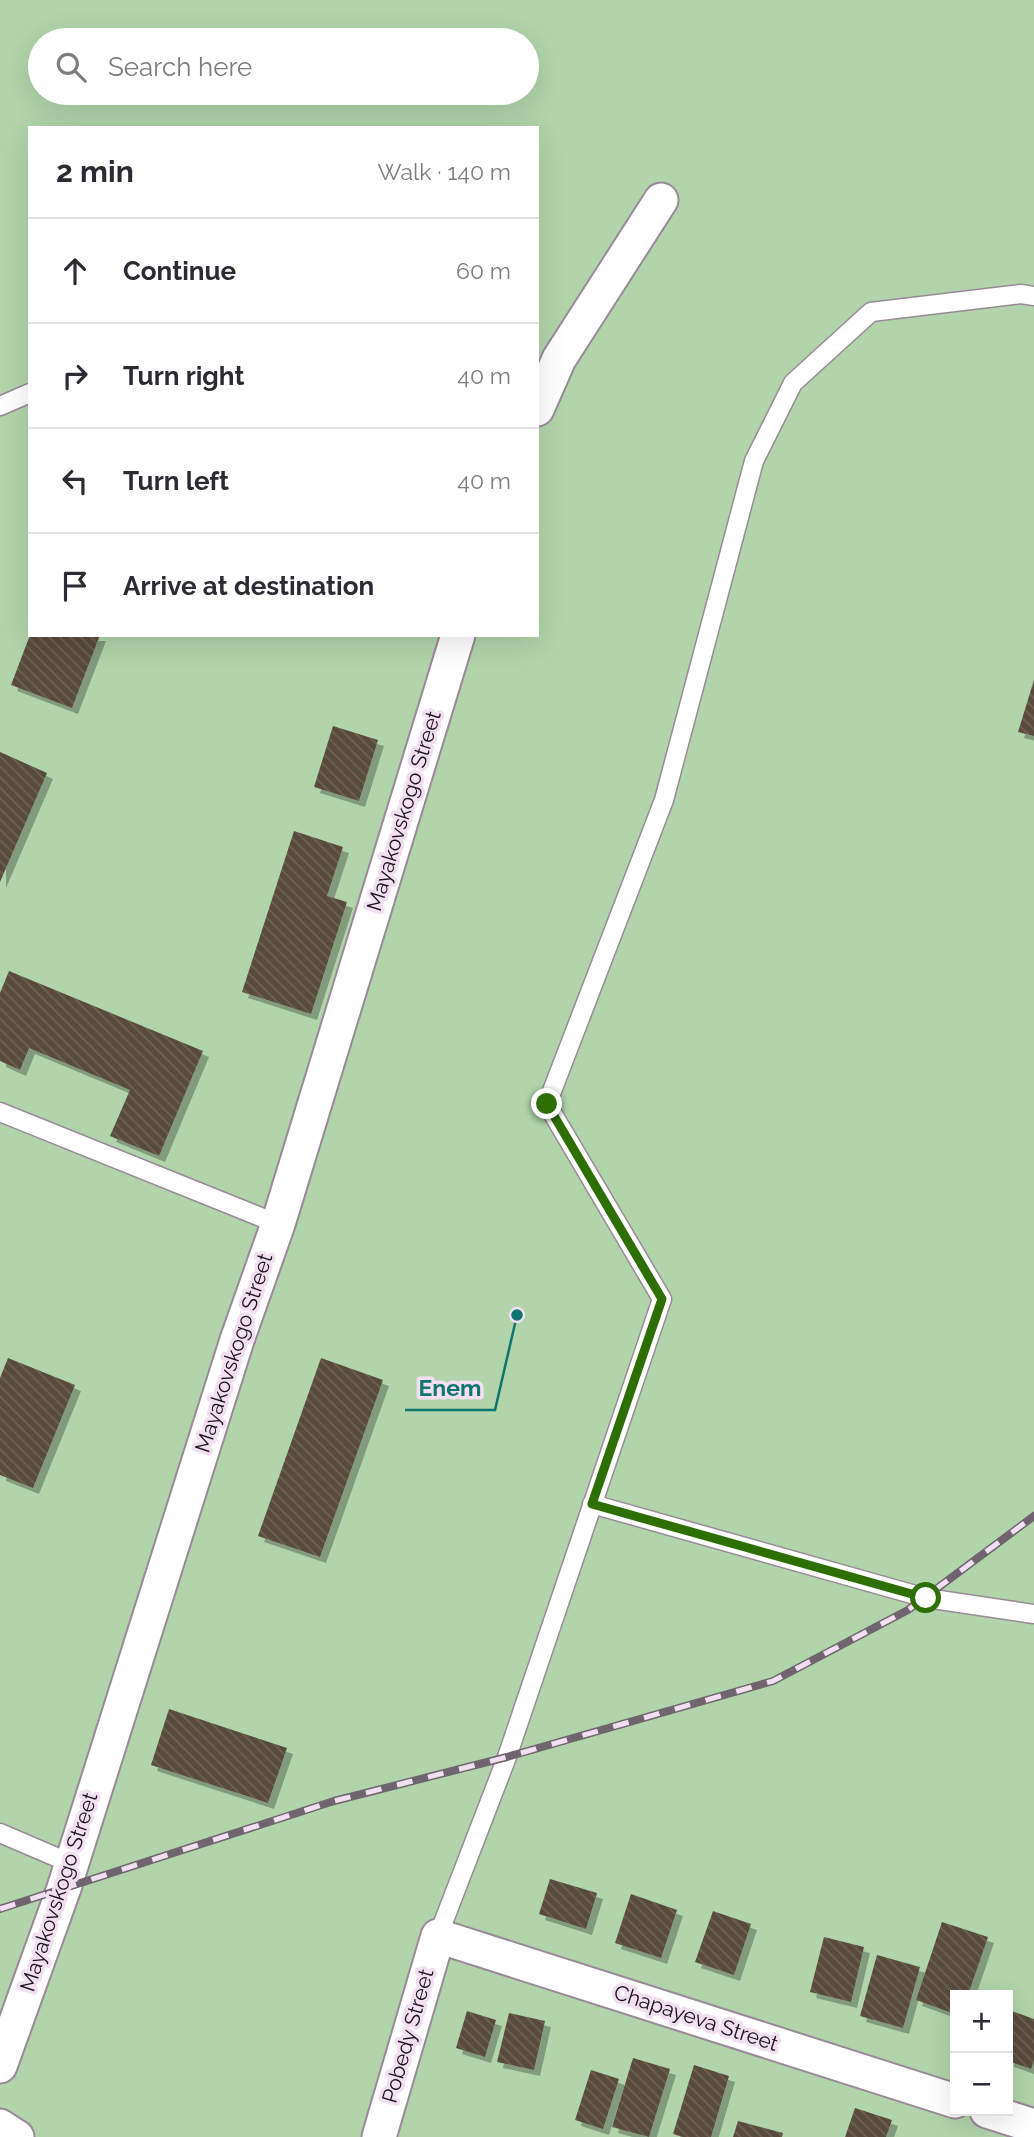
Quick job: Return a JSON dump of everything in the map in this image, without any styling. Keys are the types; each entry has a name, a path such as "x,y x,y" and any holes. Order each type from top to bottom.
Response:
{"street":[{"path":"539,404 559,359 661,200"},
{"name":"Mayakovskogo Street","path":"0,2066 64,1888 237,1340 278,1224 457,637"},
{"name":"Chapayeva Street","path":"438,1936 950,2099"},
{"name":"Pobedy Street","path":"379,2137 438,1936"},
{"path":"1003,2116 1034,2126"},
{"path":"0,2126 17,2137"}],"lane":[{"path":"438,1936 508,1757 662,1299 547,1104 664,800 754,461 793,383 871,312 1021,294 1034,296"},
{"path":"0,406 28,394"},
{"path":"0,1112 278,1224"},
{"path":"592,1504 926,1598 1034,1614"},
{"path":"0,1833 70,1863"}],"green space":[{"path":"0,0 1034,0 1034,2137 0,2137"}],"building":[{"path":"29,637 99,637 72,708 11,685"},
{"path":"1034,680 1034,736 1018,732"},
{"path":"333,726 378,740 359,801 314,787"},
{"path":"0,752 47,773 0,882"},
{"path":"294,831 343,847 327,896 347,902 311,1014 242,992"},
{"path":"9,971 203,1051 159,1156 110,1136 130,1090 29,1048 20,1070 0,1061 0,993"},
{"path":"8,1358 75,1385 33,1488 0,1475 0,1378"},
{"path":"321,1358 383,1380 320,1557 258,1536"},
{"path":"169,1709 287,1748 268,1803 151,1765"},
{"path":"550,1879 597,1893 586,1929 539,1914"},
{"path":"631,1894 677,1910 661,1958 615,1943"},
{"path":"713,1911 751,1924 734,1975 695,1962"},
{"path":"942,1922 988,1937 970,1990 950,1990 950,2012 916,2000"},
{"path":"824,1937 864,1947 851,2002 810,1992"},
{"path":"877,1955 920,1967 903,2028 860,2016"},
{"path":"467,2011 496,2020 485,2057 456,2048"},
{"path":"1013,2011 1034,2019 1034,2061 1031,2069 1013,2063"},
{"path":"509,2013 545,2021 534,2070 497,2062"},
{"path":"633,2058 670,2069 649,2137 612,2127"},
{"path":"694,2065 729,2076 711,2137 683,2137 673,2134"},
{"path":"591,2070 619,2079 603,2129 575,2120"},
{"path":"855,2108 892,2120 886,2137 845,2137"},
{"path":"738,2121 783,2133 782,2137 733,2137"}],"railway":[{"path":"0,1909 334,1801 507,1757 773,1681 908,1610 1034,1516"}],"place":[{"name":"Enem","path":"517,1315"}],"route":[{"path":"547,1104 662,1299 592,1504 926,1598"}]}
